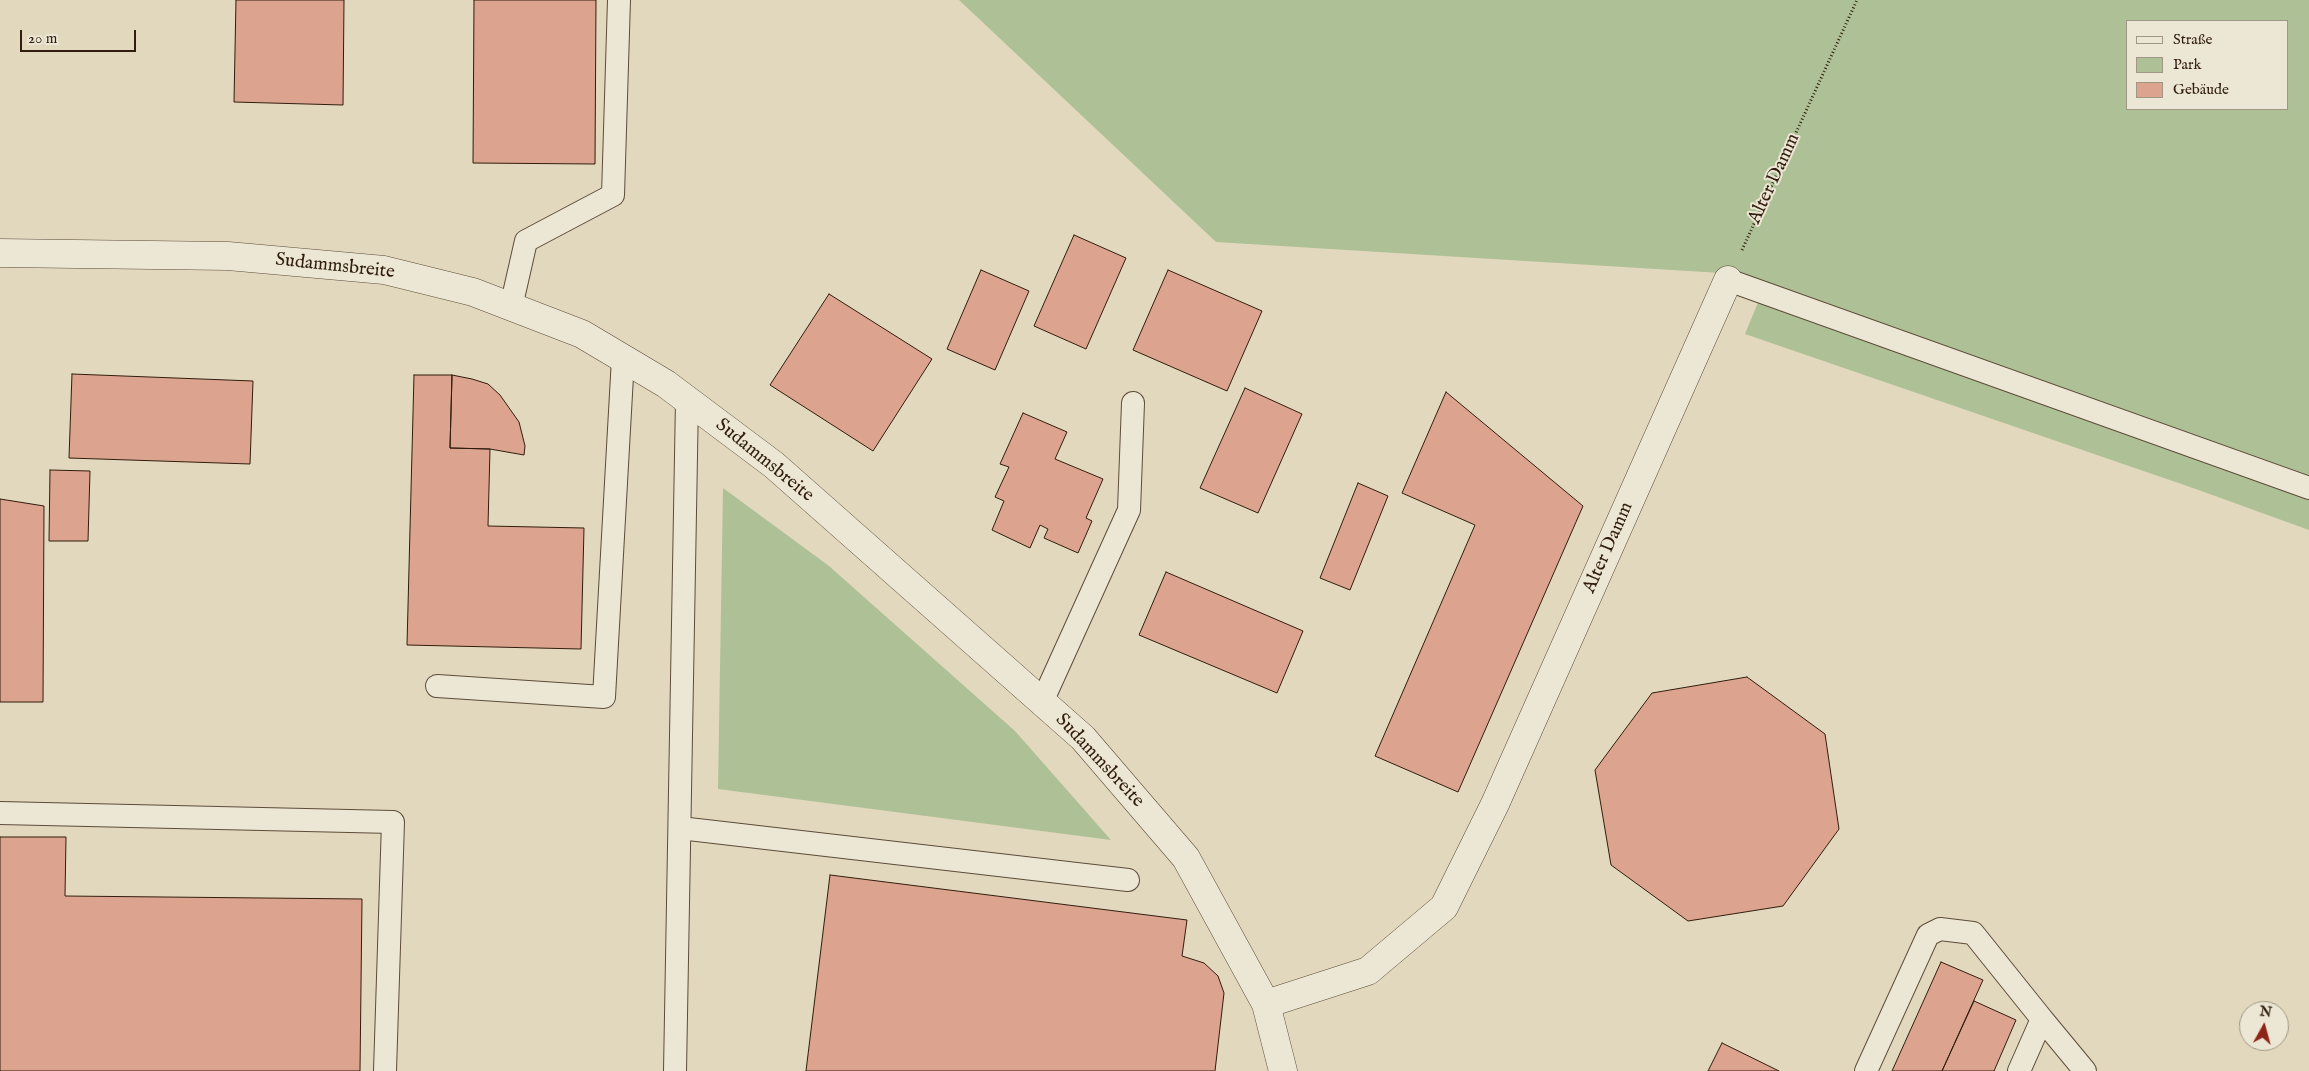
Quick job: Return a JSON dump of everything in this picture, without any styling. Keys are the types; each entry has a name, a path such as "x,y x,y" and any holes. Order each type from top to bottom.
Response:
{"street":[{"name":"Sudammsbreite","path":"0,253 228,256 384,270 473,292 582,334 666,384 774,465 1083,738 1186,858 1266,1004 1283,1071"},
{"name":"Alter Damm","path":"1266,1004 1368,971 1444,908 1495,804 1728,280"}],"lane":[{"path":"511,307 526,241 613,195 619,0"},
{"path":"1728,280 2309,488"},
{"path":"437,686 604,697 623,358"},
{"path":"675,1071 687,400"},
{"path":"1042,702 1129,510 1133,404"},
{"path":"0,813 393,822 385,1071"},
{"path":"680,828 1128,880"},
{"path":"1866,1071 1928,935 1940,928 1974,933 2085,1071"},
{"path":"2018,1071 2042,1019"}],"path":[{"name":"Alter Damm","path":"1728,280 1858,0"}],"green space":[{"path":"959,0 2309,0 2309,530 2193,488 1745,334 1764,288 1721,273 1216,242"},
{"path":"723,488 829,566 1015,731 1111,840 718,789"}],"building":[{"path":"236,0 344,0 343,105 234,102"},
{"path":"474,0 596,0 595,164 473,163"},
{"path":"1074,235 1126,258 1086,349 1034,326"},
{"path":"981,270 1029,291 995,370 947,349"},
{"path":"1168,270 1262,311 1227,391 1133,350"},
{"path":"829,294 932,359 873,451 770,385"},
{"path":"72,374 253,381 250,464 69,458"},
{"path":"414,375 452,375 450,448 490,449 488,526 584,528 581,649 407,645"},
{"path":"452,375 488,384 500,395 519,422 525,446 524,455 490,449 450,448"},
{"path":"1245,388 1302,414 1258,513 1200,488"},
{"path":"1446,392 1583,506 1458,792 1375,756 1475,525 1402,493"},
{"path":"1023,413 1067,432 1055,459 1103,479 1086,518 1092,521 1078,553 1044,538 1048,529 1040,525 1030,548 992,530 1004,501 995,497 1009,467 1000,464"},
{"path":"50,470 90,471 88,541 49,541"},
{"path":"1358,483 1388,496 1350,590 1320,578"},
{"path":"0,499 44,506 43,702 0,702"},
{"path":"1166,572 1303,631 1277,693 1139,635"},
{"path":"1747,677 1825,734 1839,829 1783,906 1688,921 1611,865 1595,770 1652,693"},
{"path":"0,837 66,837 65,896 362,899 360,1071 0,1071"},
{"path":"830,875 1187,920 1182,956 1204,963 1218,976 1224,993 1215,1071 806,1071"},
{"path":"1941,962 1983,980 1942,1071 1892,1071"},
{"path":"1974,1001 2016,1020 1994,1071 1942,1071"},
{"path":"1722,1043 1779,1071 1708,1071"}]}
